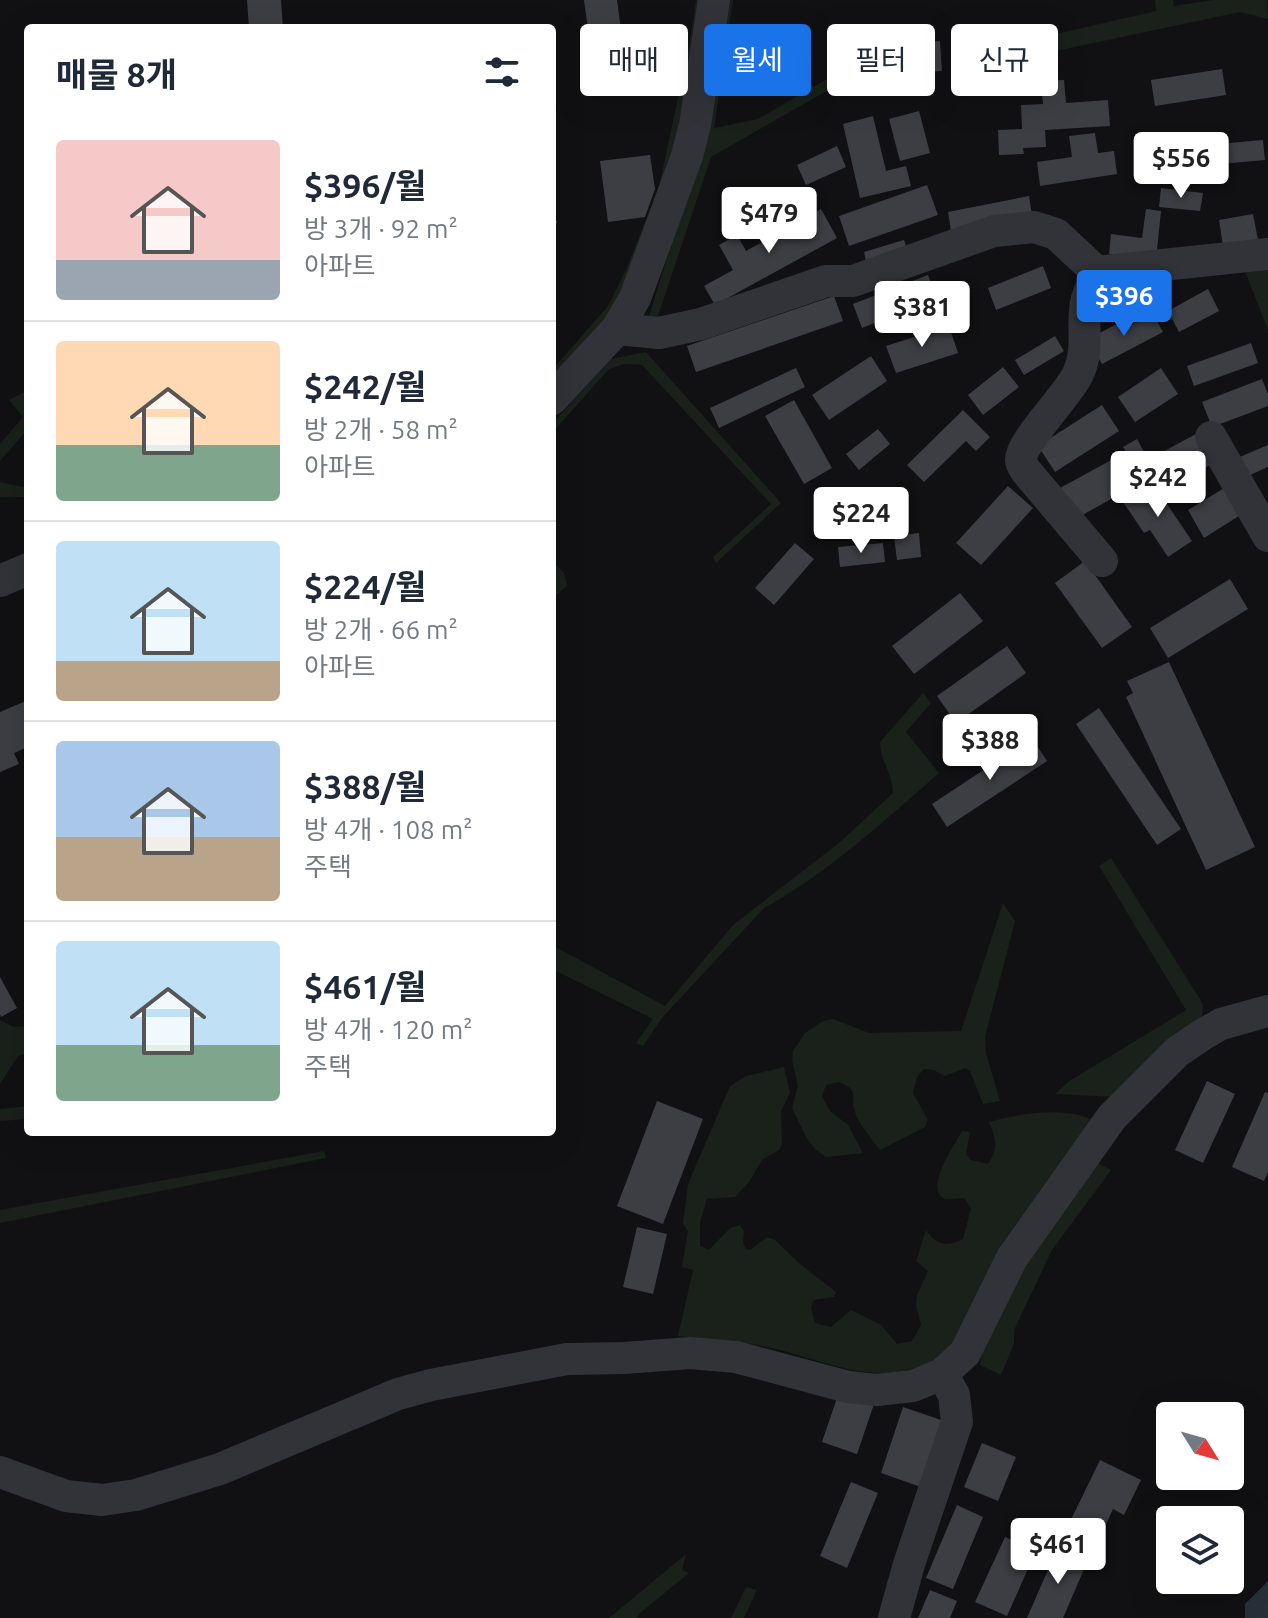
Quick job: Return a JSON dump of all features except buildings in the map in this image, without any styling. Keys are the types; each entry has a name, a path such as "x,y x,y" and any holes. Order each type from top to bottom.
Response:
{"street":[{"path":"556,395 617,329 640,287 695,125 714,0"},
{"path":"617,329 659,333 701,324 826,281 853,281 994,231 1034,227 1056,234 1100,275"},
{"path":"1102,561 1026,471 1021,460 1024,447 1067,394 1080,371 1085,306 1092,281 1105,271 1268,254"},
{"path":"1211,437 1268,536"},
{"path":"0,581 24,571"},
{"path":"0,1472 66,1496 102,1500 136,1495 220,1469 398,1394 567,1359 690,1353 736,1357 848,1387 877,1390 913,1386 942,1374 965,1353 1012,1258 1112,1117 1177,1052 1202,1035 1221,1024 1268,1011"},
{"path":"894,1618 957,1422 954,1395 942,1374"}],"shaded area":[{"path":"696,0 704,0 688,85 688,51"},
{"path":"725,0 733,0 729,24 720,24"},
{"path":"1155,0 1173,0 1174,6 1213,0 1267,0 1268,19 1240,12 1058,51 1058,34 1156,11"},
{"path":"827,79 827,91 711,157 657,319 648,320 681,212 705,96 719,96 714,128 758,119 798,96 811,96 811,88"},
{"path":"678,96 686,96 678,138 616,308 556,375 556,365 608,306 659,187"},
{"path":"1268,264 1268,330 1243,266"},
{"path":"646,352 781,503 716,563 713,557 771,504 642,365 624,364 609,369 556,429 556,420 611,359"},
{"path":"24,392 24,434 0,461 0,444 23,417 9,400"},
{"path":"0,482 24,487 24,497 0,497"},
{"path":"556,565 564,573 567,586 556,596"},
{"path":"923,693 931,703 906,732 939,773 833,863 764,908 662,1018 643,1046 636,1043 653,1019 556,971 556,947 665,1006 733,925 839,843 893,793 880,742"},
{"path":"1111,858 1203,1004 1201,1024 1117,1097 1055,1094 1068,1082 1186,1010 1099,866"},
{"path":"1003,903 1015,921 985,1037 986,1053 1000,1101 983,1104 970,1071 965,1068 945,1076 924,1069 917,1077 913,1093 928,1120 925,1127 880,1150 857,1117 853,1092 839,1082 826,1085 822,1096 830,1111 848,1125 863,1153 826,1157 815,1149 792,1108 798,1086 793,1051 805,1033 823,1021 833,1019 869,1033 961,1031"},
{"path":"0,1020 14,1027 24,1026 24,1054 18,1056 0,1084"},
{"path":"784,1067 790,1093 781,1111 782,1144 779,1150 762,1160 749,1182 735,1197 707,1199 700,1222 700,1246 709,1250 730,1228 740,1225 746,1249 750,1250 767,1237 775,1240 836,1292 834,1297 814,1300 811,1308 815,1323 831,1327 851,1310 881,1325 897,1344 912,1341 921,1325 917,1295 928,1271 916,1261 926,1230 942,1244 963,1239 971,1208 964,1198 945,1199 939,1194 937,1186 943,1166 962,1131 970,1132 966,1154 971,1160 988,1164 995,1144 989,1122 1055,1112 1092,1120 948,1353 903,1371 863,1372 752,1344 678,1336 693,1270 682,1267 688,1231 683,1224 688,1184 730,1086 746,1076"},
{"path":"24,1106 24,1119 0,1121 0,1109"},
{"path":"324,1151 326,1158 0,1223 0,1210"},
{"path":"1094,1161 1111,1170 1052,1250 1014,1330 1014,1344 1001,1375 980,1365 994,1313"},
{"path":"686,1554 682,1570 689,1573 637,1618 609,1618"},
{"path":"1268,1581 1268,1618 1245,1618 1245,1604"},
{"path":"746,1587 757,1590 744,1618 731,1618"}]}
